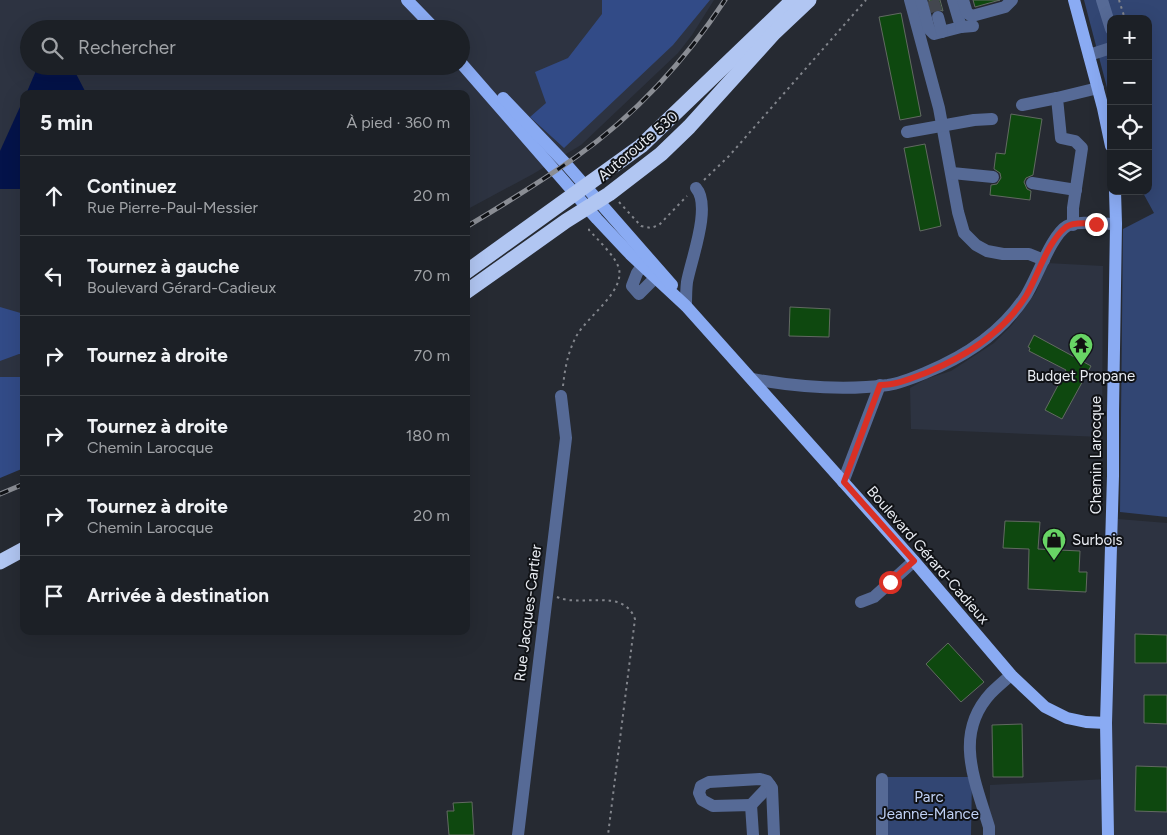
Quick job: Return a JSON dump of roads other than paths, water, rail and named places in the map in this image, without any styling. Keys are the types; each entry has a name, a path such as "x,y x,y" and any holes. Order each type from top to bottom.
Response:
{"highway":[{"name":"Autoroute 530","path":"470,269 623,160 660,129 793,0"},
{"name":"Autoroute 530","path":"470,289 632,177 667,148 774,33 810,0"},
{"path":"0,562 20,551"}],"main road":[{"path":"407,0 426,20"},
{"path":"1074,0 1107,128"},
{"name":"Boulevard Gérard-Cadieux","path":"470,64 534,130 580,190"},
{"name":"Boulevard Gérard-Cadieux","path":"470,72 580,190 642,266 686,306 752,379 914,561 1010,675 1045,707 1067,718 1086,722 1106,723"},
{"name":"Chemin Larocque","path":"1108,835 1106,723 1113,476 1115,195"},
{"name":"Boulevard Gérard-Cadieux","path":"592,204 669,281 686,306"}],"street":[{"path":"910,0 942,125 958,212 964,233 967,238 987,251 1003,254 1029,254 1044,260"},
{"path":"921,0 930,32 934,34 967,27 953,0"},
{"path":"963,0 967,13 972,16 1006,7 1012,0"},
{"path":"1102,0 1107,16"},
{"path":"938,17 942,32"},
{"path":"1089,55 1107,49"},
{"path":"1022,105 1098,88"},
{"path":"1057,98 1061,138 1075,141 1082,148 1073,208 1073,225"},
{"path":"907,132 942,125 992,119"},
{"path":"952,173 992,177"},
{"path":"1032,183 1076,190"},
{"path":"686,306 686,284 702,209 701,194 696,188"},
{"path":"752,379 787,385 826,388 889,385 912,378 953,361 989,338 1009,320 1026,296 1058,237 1068,226 1082,223 1116,224"},
{"path":"642,266 632,286 639,294 655,278"},
{"path":"844,482 880,385"},
{"name":"Rue Jacques-Cartier","path":"518,835 566,438 562,390"},
{"path":"861,602 874,597 914,561"},
{"path":"989,831 970,762 969,734 982,704 1010,675"},
{"path":"751,805 713,806 702,800 698,792 701,786 708,782 760,779 767,781 772,788 774,835"},
{"path":"882,779 882,835"},
{"path":"752,835 751,805 770,784"}],"tunnel":[{"path":"933,0 938,17"}],"railway":[{"path":"470,225 576,157 618,124 658,86 693,44 725,0"},
{"path":"0,494 20,486"}],"place":[{"name":"Budget Propane","path":"1081,366"},
{"name":"Surbois","path":"1054,561"}],"park label":[{"name":"Parc Jeanne-Mance","path":"929,806"}]}
